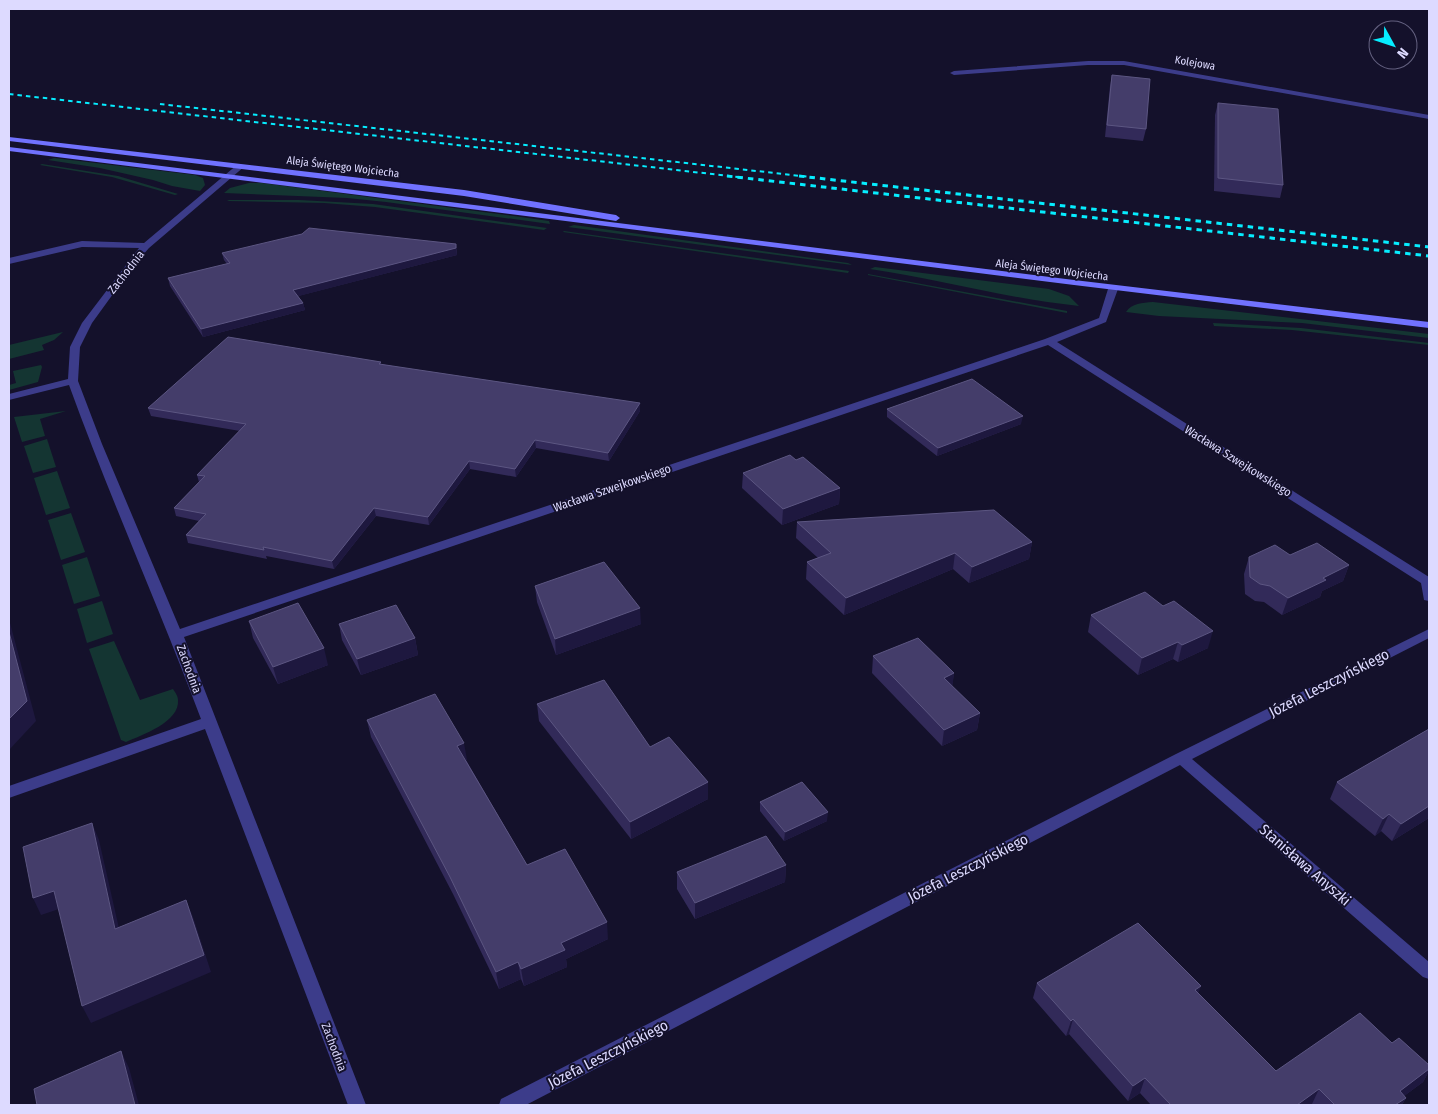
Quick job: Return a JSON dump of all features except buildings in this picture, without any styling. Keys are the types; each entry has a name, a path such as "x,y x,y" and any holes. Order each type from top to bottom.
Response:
{"street":[{"name":"Kolejowa","path":"954,73 1088,63 1124,63 1429,117"},
{"name":"Aleja Świętego Wojciecha","path":"9,139 527,202 672,231"},
{"name":"Aleja Świętego Wojciecha","path":"9,149 230,175 595,223 672,231 1113,289 1429,325"},
{"name":"Zachodnia","path":"241,166 146,246 87,323 75,346 73,381 96,444 176,635 357,1105"},
{"name":"Zachodnia","path":"9,261 82,244 146,246"},
{"name":"Wacława Szwejkowskiego","path":"176,635 1049,341 1103,320 1113,289"},
{"name":"Wacława Szwejkowskiego","path":"1049,341 1427,582 1429,597"},
{"path":"9,397 73,381"},
{"name":"Józefa Leszczyńskiego","path":"508,1105 1181,758 1429,633"},
{"path":"9,792 208,722"},
{"name":"Stanisława Anyszki","path":"1181,758 1429,972"}],"green space":[{"path":"54,158 195,175 203,178 205,185 200,191 172,186 100,168 48,160"},
{"path":"40,165 118,176 178,194 175,195 112,177"},
{"path":"249,183 262,183 514,216 549,221 550,224 347,198 224,193 230,188"},
{"path":"299,200 373,204 547,228 544,230 375,207 324,203 227,201"},
{"path":"574,225 848,263 852,265 568,227"},
{"path":"564,231 849,271 848,273"},
{"path":"875,267 1049,289 1069,296 1079,306 1026,299 870,269"},
{"path":"868,275 1067,311 1067,313"},
{"path":"1153,302 1429,334 1429,338 1302,323 1159,316 1126,312 1134,305"},
{"path":"1213,323 1301,328 1429,343 1429,345 1292,330 1214,326"},
{"path":"63,332 54,340 42,345 44,350 9,359 9,345"},
{"path":"41,365 38,382 9,390 9,385 16,383 13,371"},
{"path":"66,411 40,419 45,436 22,442 14,417"},
{"path":"47,439 56,467 33,473 24,446"},
{"path":"57,471 70,508 46,515 34,478"},
{"path":"71,513 85,552 61,560 48,520"},
{"path":"87,557 100,596 74,604 62,565"},
{"path":"102,601 113,634 87,643 77,609"},
{"path":"114,641 140,700 173,689 178,699 177,708 167,721 159,727 126,742 121,740 89,649"}],"railway":[{"path":"9,94 738,177"},
{"path":"160,104 810,177"},
{"path":"727,176 1429,256"},
{"path":"799,176 1429,247"}]}
